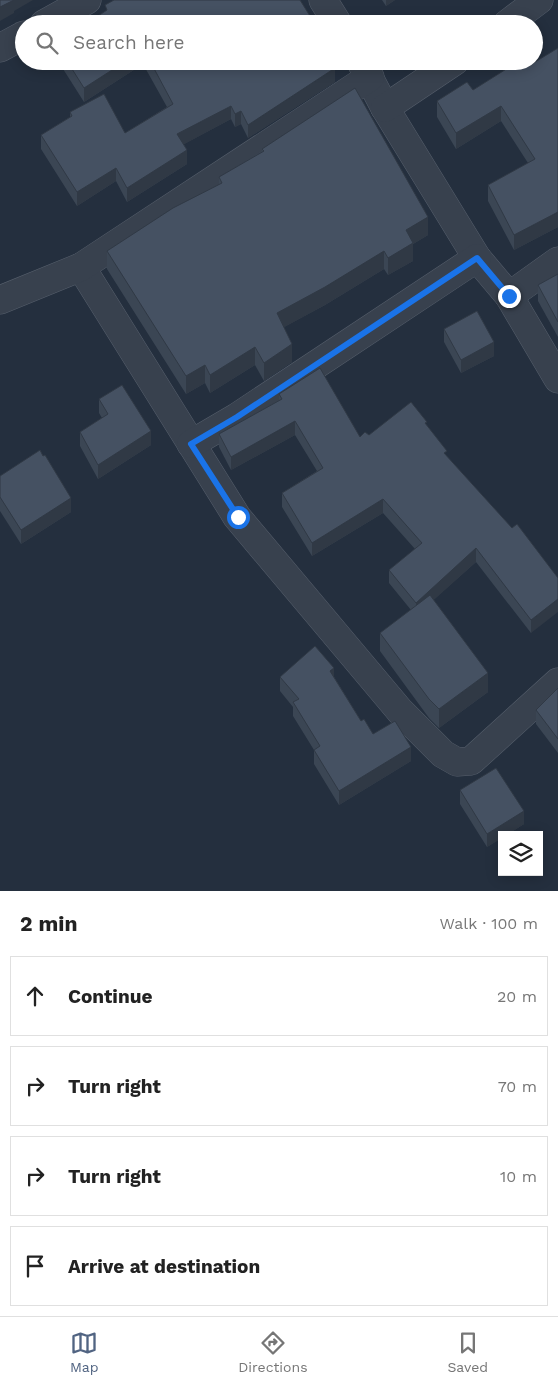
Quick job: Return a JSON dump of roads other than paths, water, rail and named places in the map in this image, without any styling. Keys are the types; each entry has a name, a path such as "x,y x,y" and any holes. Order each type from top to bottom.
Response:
{"street":[{"path":"60,15 87,0"},
{"path":"323,0 332,15"},
{"path":"519,15 539,0"},
{"path":"0,48 15,40"},
{"path":"0,300 81,267 364,70"},
{"path":"366,70 385,108 477,258 509,296 558,379"},
{"path":"385,108 442,70"},
{"path":"191,444 237,417 477,258"},
{"path":"509,296 558,261"},
{"path":"81,267 238,517 400,711 443,754 457,762 471,761 558,682"}]}
